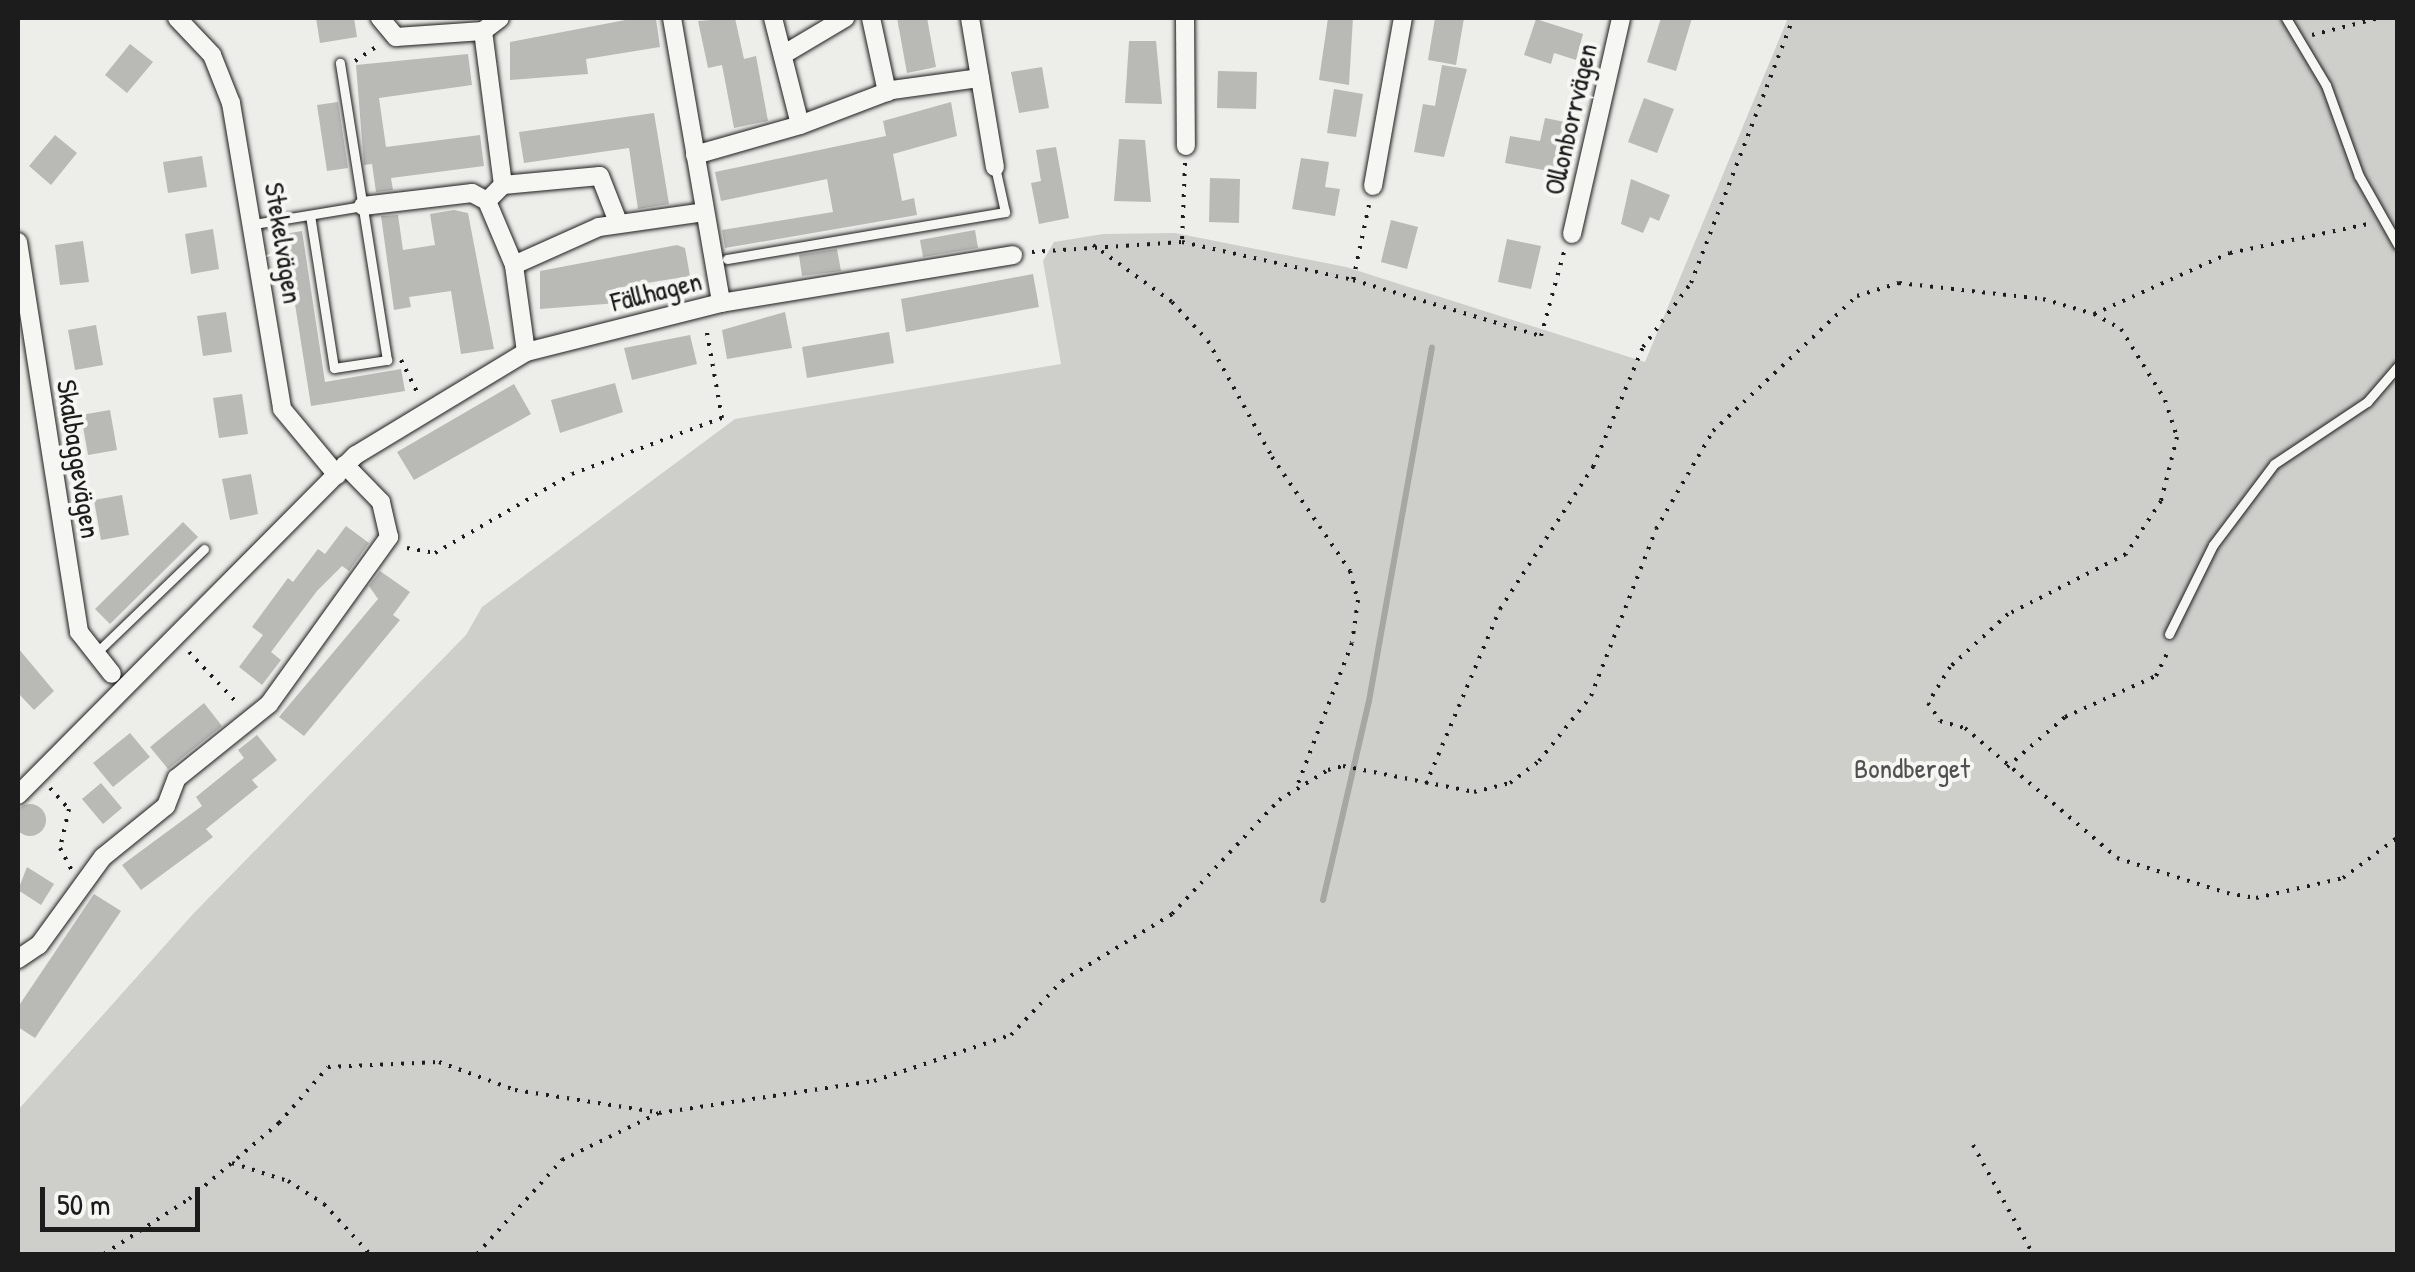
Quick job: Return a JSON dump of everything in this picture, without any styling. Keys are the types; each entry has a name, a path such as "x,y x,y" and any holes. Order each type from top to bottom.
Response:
{"street":[{"name":"Stekelvägen","path":"177,18 223,74 254,224 282,409 341,470"},
{"path":"384,25 483,31 500,18"},
{"path":"672,18 704,212 712,305"},
{"path":"773,18 786,53 800,125"},
{"path":"786,53 845,18"},
{"path":"871,18 887,92"},
{"path":"970,18 995,167"},
{"path":"1185,18 1186,146"},
{"path":"1373,186 1403,18"},
{"name":"Ollonborrvägen","path":"1572,234 1621,18"},
{"path":"483,31 503,185"},
{"path":"695,154 800,125 887,92 980,78"},
{"path":"487,201 503,185 600,176 613,193 618,222"},
{"path":"363,206 472,193 487,201 514,265 526,352"},
{"path":"514,265 618,222 704,212"},
{"name":"Skalbaggevägen","path":"18,242 74,607 96,653 112,674"},
{"name":"Fällhagen","path":"18,795 341,470 526,352 712,305 1013,255"},
{"path":"18,959 39,946 83,881 166,806 178,778 251,718 390,536 381,502 341,470"}],"lane":[{"path":"2286,18 2302,38 2398,245"},
{"path":"310,214 334,368 387,360 340,63"},
{"path":"727,259 1006,212 995,167"},
{"path":"254,224 363,206"},
{"path":"2169,634 2213,545 2274,464 2367,402 2398,366"},
{"path":"96,653 204,549"}],"path":[{"path":"1426,784 1500,609 1593,467 1643,347 1691,283 1792,18"},
{"path":"2302,38 2379,18"},
{"path":"340,63 364,59 384,25"},
{"path":"1182,242 1186,146"},
{"path":"1353,280 1373,186"},
{"path":"2094,314 2230,253 2384,220"},
{"path":"1013,255 1094,245 1182,242 1353,280 1541,336 1572,234"},
{"path":"477,1254 562,1160 659,1113 874,1081 1010,1035 1062,982 1172,914 1298,784 1352,644 1358,600 1350,571 1272,457 1208,341 1172,302 1094,245"},
{"path":"1298,784 1344,766 1474,792 1510,783 1566,732 1591,696 1679,482 1713,431 1857,296 1930,282 2094,314 2120,330 2166,400 2177,437 2174,468 2126,554 2008,614 1950,668 1928,703 1940,720 1965,728 2117,858 2256,898 2344,878 2398,838"},
{"path":"390,536 435,553 572,474 722,418 712,305"},
{"path":"387,360 406,362 425,413"},
{"path":"2008,767 2065,717 2156,676 2169,634"},
{"path":"174,636 251,718"},
{"path":"36,775 69,809 60,848 83,881"},
{"path":"104,1254 230,1163 328,1067 362,1060 439,1062 515,1090 659,1113"},
{"path":"1973,1146 2032,1254"},
{"path":"230,1163 288,1181 324,1204 370,1254"}],"green space":[{"name":"Bondberget","path":"1788,18 2397,18 2397,1254 18,1254 18,1110 193,914 466,635 482,607 735,419 1061,364 1043,261 1054,242 1103,234 1175,233 1346,267 1645,362"}],"building":[{"path":"316,18 354,18 357,37 320,43"},
{"path":"636,18 656,19 660,47 586,59 588,74 510,80 510,42"},
{"path":"735,18 744,59 756,56 768,121 734,128 722,65 708,68 698,21"},
{"path":"897,18 927,18 936,67 907,73"},
{"path":"1328,18 1353,18 1349,85 1319,80"},
{"path":"1435,18 1464,18 1456,65 1428,60"},
{"path":"1661,18 1692,18 1676,71 1647,62"},
{"path":"1536,19 1583,34 1576,60 1554,53 1551,64 1524,55"},
{"path":"1129,41 1156,41 1162,104 1125,103"},
{"path":"130,44 153,62 127,93 105,75"},
{"path":"468,54 472,85 379,98 386,147 480,135 484,166 391,178 393,190 376,192 372,164 364,165 356,65"},
{"path":"1442,65 1467,69 1444,157 1414,152 1423,104 1435,106"},
{"path":"1042,67 1049,108 1019,113 1011,72"},
{"path":"1218,71 1257,72 1256,109 1217,108"},
{"path":"1334,89 1363,94 1356,137 1327,133"},
{"path":"1644,98 1674,109 1657,153 1628,142"},
{"path":"338,102 348,168 327,171 317,105"},
{"path":"951,102 957,136 893,154 902,201 914,198 917,215 725,248 722,230 833,212 827,179 721,201 715,172 886,136 883,121"},
{"path":"654,113 669,204 638,209 629,148 524,163 519,132"},
{"path":"1545,118 1565,122 1555,172 1505,163 1510,136 1540,141"},
{"path":"55,135 77,153 51,185 29,166"},
{"path":"1119,139 1145,140 1151,202 1114,201"},
{"path":"1056,147 1069,218 1039,224 1031,183 1041,181 1036,150"},
{"path":"202,156 207,187 168,193 163,162"},
{"path":"1301,158 1329,162 1325,187 1340,189 1335,216 1292,209"},
{"path":"1210,178 1240,179 1239,223 1209,222"},
{"path":"1631,179 1670,195 1659,221 1650,217 1643,233 1621,224"},
{"path":"454,210 468,213 494,349 461,354 451,291 409,297 411,307 394,310 381,216 398,215 403,250 435,245 430,214"},
{"path":"1391,220 1418,227 1407,269 1381,262"},
{"path":"213,229 219,269 191,274 185,234"},
{"path":"975,230 978,248 923,257 920,240"},
{"path":"302,231 325,382 401,369 405,391 311,406 284,234"},
{"path":"1507,239 1541,246 1531,289 1498,282"},
{"path":"83,241 89,282 60,285 55,245"},
{"path":"677,245 685,248 690,276 616,288 618,303 540,309 540,271"},
{"path":"837,249 841,271 802,276 799,255"},
{"path":"1033,274 1039,307 906,332 901,299"},
{"path":"226,312 232,352 203,356 197,316"},
{"path":"785,312 792,348 727,359 722,330"},
{"path":"96,325 103,365 75,370 68,330"},
{"path":"889,332 894,363 807,378 802,347"},
{"path":"690,335 697,364 632,380 624,348"},
{"path":"615,383 623,412 560,433 551,400"},
{"path":"514,384 531,414 414,480 397,452"},
{"path":"242,394 248,434 219,438 213,398"},
{"path":"110,410 117,450 88,455 81,415"},
{"path":"251,474 258,514 230,520 222,479"},
{"path":"122,495 129,535 101,540 94,500"},
{"path":"183,522 198,537 110,624 95,609"},
{"path":"346,526 369,543 349,571 342,566 317,591 271,652 281,660 262,685 239,667 263,635 252,627 288,578 293,582 318,549 325,554"},
{"path":"380,571 410,592 393,615 400,620 304,736 279,717 378,599 369,586"},
{"path":"18,648 54,691 34,710 18,693"},
{"path":"204,703 222,726 168,769 150,747"},
{"path":"130,733 150,757 113,787 93,763"},
{"path":"257,735 277,760 252,780 258,787 206,829 213,837 141,890 122,865 202,806 196,797 244,758 238,750"},
{"path":"101,783 122,808 103,824 82,799"},
{"path":"30,804 41,809 46,820 41,831 30,836 19,831 14,820 19,809"},
{"path":"27,867 54,884 41,905 18,890"},
{"path":"94,894 121,911 35,1038 18,1027 18,1007"}],"waterway":[{"path":"1323,900 1369,701 1432,348"}]}
